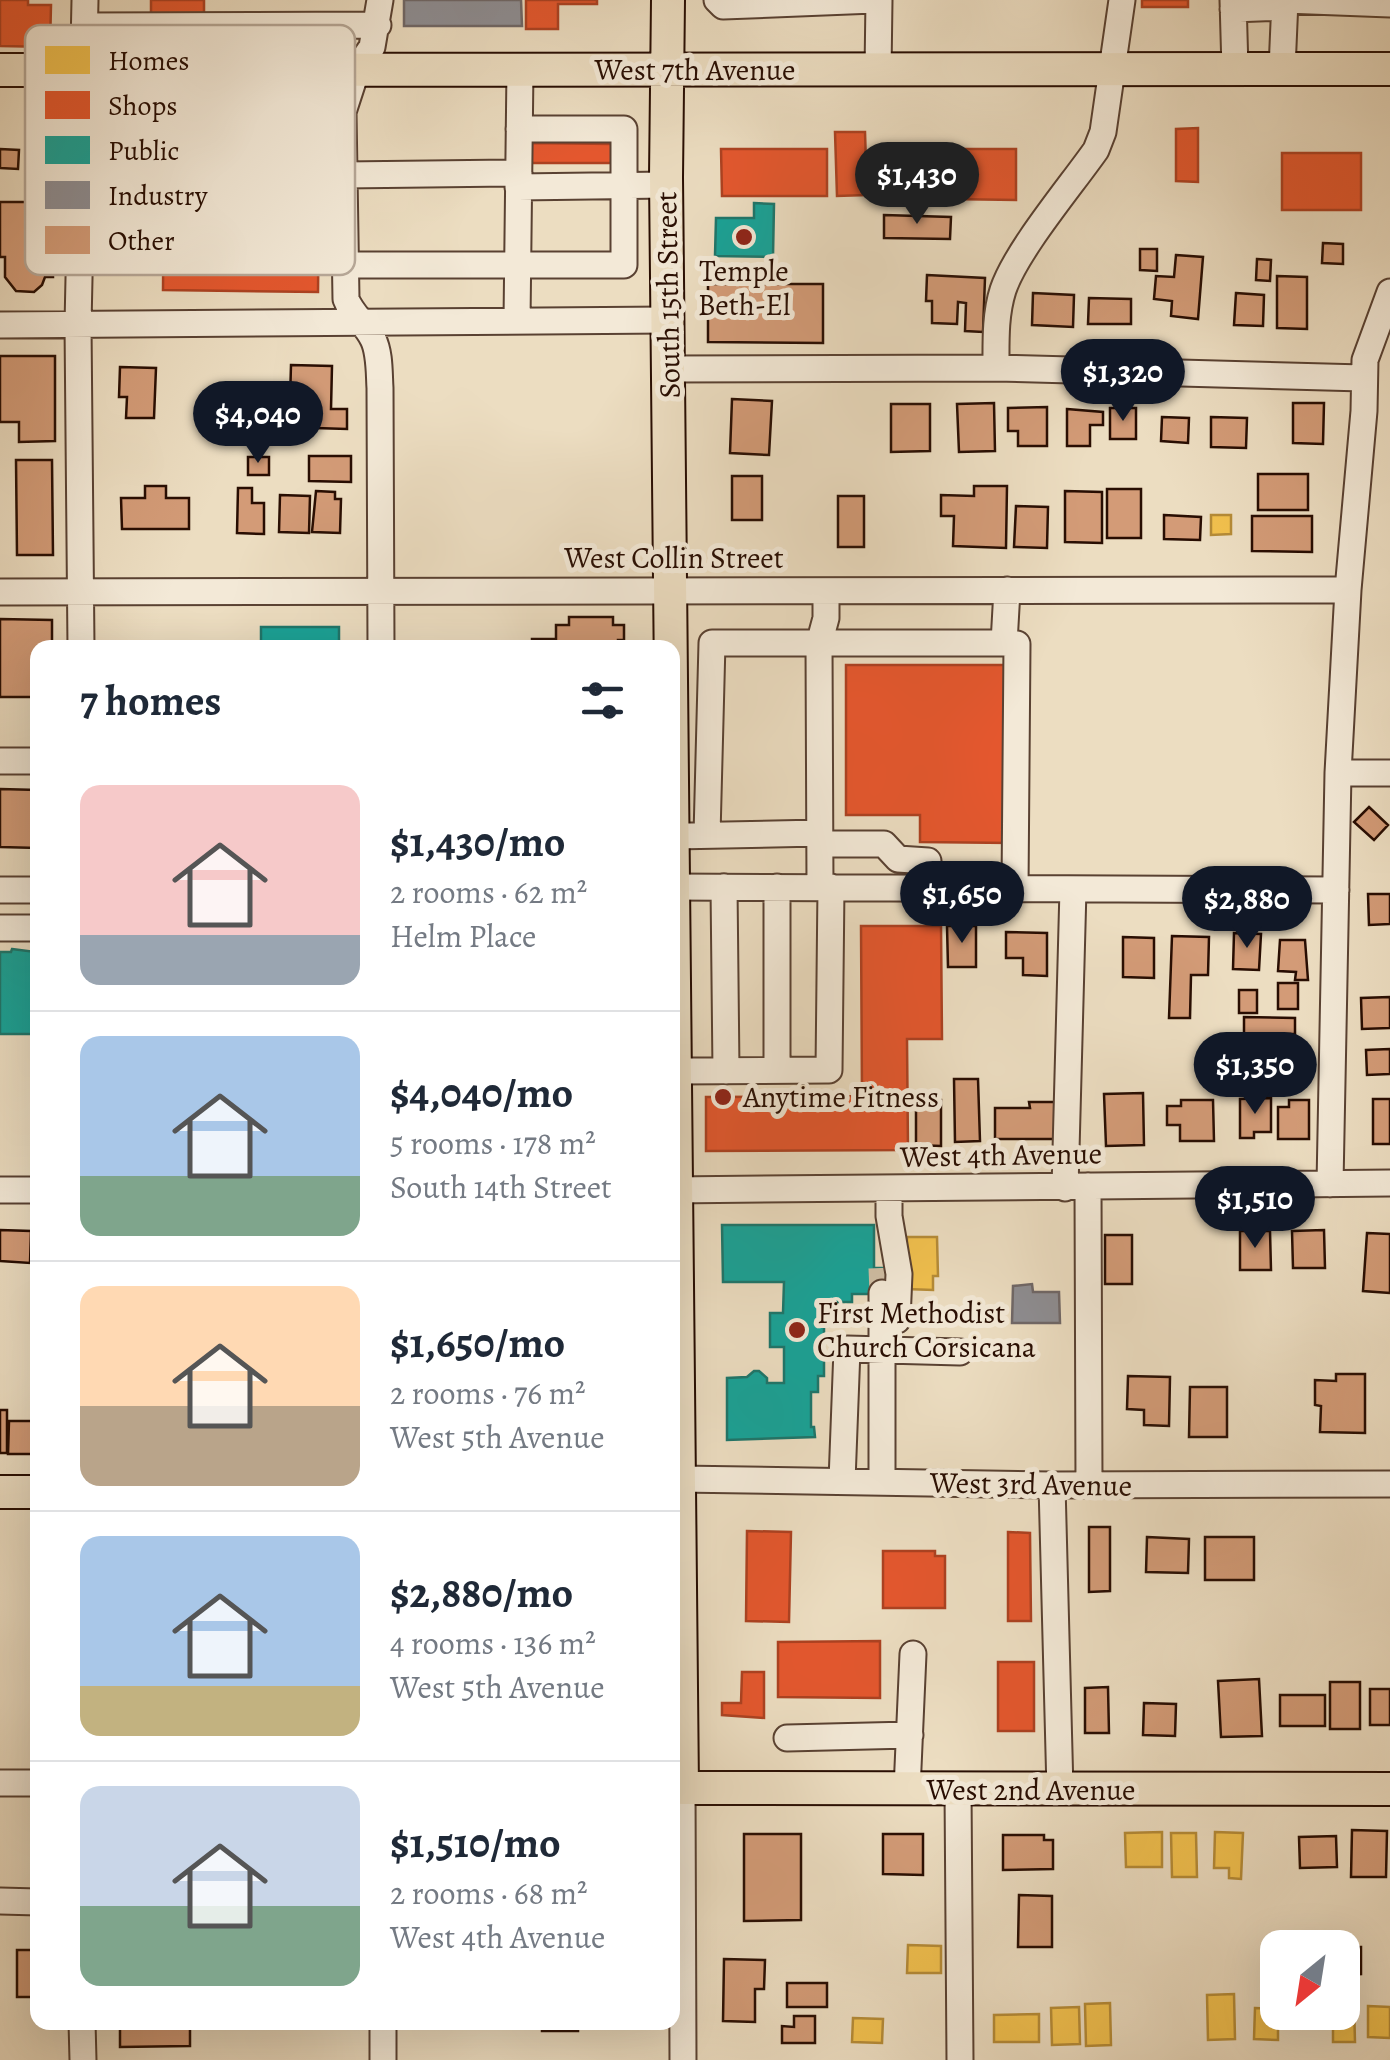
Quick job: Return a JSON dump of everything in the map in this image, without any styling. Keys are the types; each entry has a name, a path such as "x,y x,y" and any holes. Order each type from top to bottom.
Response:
{"main road":[{"name":"South 15th Street","path":"668,0 666,185 673,640"},
{"name":"West 7th Avenue","path":"355,69 1390,69"},
{"path":"0,1492 30,1492"},
{"name":"West 2nd Avenue","path":"680,1788 1390,1789"}],"street":[{"path":"717,0 723,6 877,0 878,71"},
{"path":"996,368 996,318 1004,287 1096,150 1103,132 1122,0"},
{"path":"1282,69 1285,2"},
{"path":"1235,69 1233,4 1390,4"},
{"path":"85,13 379,13 372,47 355,77"},
{"path":"516,321 520,69"},
{"path":"355,265 624,265 624,129 520,129"},
{"path":"355,175 666,185"},
{"path":"79,275 81,640"},
{"path":"345,275 346,298 372,335 378,362 381,640"},
{"path":"1330,1184 1338,773 1348,590 1377,412 1363,378 1390,292"},
{"path":"0,325 668,320"},
{"path":"669,369 996,368 1363,378"},
{"path":"680,1072 829,1070 826,887 820,838 819,644 826,618 826,590"},
{"path":"1004,643 1007,590"},
{"name":"West Collin Street","path":"0,592 1348,590"},
{"path":"708,835 712,643 1017,644 1015,889"},
{"path":"680,688 711,687"},
{"path":"0,762 30,761"},
{"path":"1338,773 1390,773"},
{"path":"680,836 820,838 884,844 898,859 928,861 929,888"},
{"path":"680,887 1336,890"},
{"path":"724,887 726,1071"},
{"path":"777,887 778,1070"},
{"path":"1072,889 1076,1187 1089,1485"},
{"path":"0,890 30,890"},
{"path":"0,928 30,928"},
{"name":"West 4th Avenue","path":"680,1190 1390,1184"},
{"path":"889,1189 881,1281 890,1350"},
{"path":"0,1190 30,1190"},
{"path":"882,1482 899,1274 889,1216"},
{"path":"842,1482 847,1349 960,1352"},
{"name":"West 3rd Avenue","path":"680,1479 1052,1485 1390,1484"},
{"path":"1052,1485 1060,1790"},
{"path":"907,1790 913,1654"},
{"path":"787,1738 910,1735"},
{"path":"0,1783 30,1783"},
{"path":"958,1790 960,2060"},
{"path":"0,1901 30,1902"},
{"path":"680,1924 683,2060"},
{"path":"82,2030 83,2060"},
{"path":"383,2030 383,2060"}],"building: Homes":[{"path":"1211,515 1231,515 1231,534 1211,535"},
{"path":"907,1237 937,1237 938,1276 933,1276 933,1290 906,1289"},
{"path":"1162,1832 1162,1867 1126,1867 1125,1833"},
{"path":"1215,1832 1243,1833 1241,1879 1229,1878 1229,1868 1214,1868"},
{"path":"1171,1833 1196,1833 1197,1877 1172,1877"},
{"path":"908,1945 941,1946 941,1973 907,1973"},
{"path":"1234,1994 1235,2039 1208,2040 1207,1995"},
{"path":"1110,2003 1111,2045 1086,2046 1085,2004"},
{"path":"1368,2006 1390,2007 1390,2038 1368,2037"},
{"path":"1079,2007 1080,2044 1052,2045 1051,2008"},
{"path":"1255,2008 1260,2008 1260,2030 1278,2030 1278,2040 1254,2039"},
{"path":"1039,2014 1039,2042 994,2042 994,2015"},
{"path":"853,2018 883,2019 882,2043 852,2042"},
{"path":"1333,2030 1355,2030 1355,2042 1333,2042"}],"building: Shops":[{"path":"0,0 51,5 51,25 25,25 25,46 0,46"},
{"path":"151,0 204,0 204,17 151,17"},
{"path":"526,0 597,0 597,4 558,4 558,29 526,29"},
{"path":"1142,0 1188,0 1188,7 1142,7"},
{"path":"1198,128 1198,182 1176,181 1176,129"},
{"path":"835,132 865,132 867,195 837,196"},
{"path":"528,143 614,144 614,163 528,163"},
{"path":"721,149 827,149 827,196 722,196"},
{"path":"948,149 1016,149 1016,200 949,199"},
{"path":"1282,153 1361,153 1361,210 1282,210"},
{"path":"163,275 318,275 318,292 163,290"},
{"path":"846,665 1010,665 1010,843 920,842 920,815 846,815"},
{"path":"861,926 941,926 942,1039 907,1039 908,1150 706,1151 706,1097 862,1096"},
{"path":"747,1531 791,1532 789,1622 746,1621"},
{"path":"1008,1532 1030,1533 1031,1621 1008,1621"},
{"path":"883,1551 935,1551 935,1556 945,1556 945,1608 883,1608"},
{"path":"880,1641 880,1698 778,1697 778,1642"},
{"path":"998,1662 1034,1662 1034,1731 998,1731"},
{"path":"742,1672 764,1672 764,1718 722,1715 722,1703 741,1703"}],"building: Public":[{"name":"Temple Beth-El","path":"754,203 774,204 773,257 715,256 716,218 754,218"},
{"path":"261,627 339,627 339,640 261,640"},
{"path":"30,951 30,1034 0,1034 0,952"},
{"name":"First Methodist Church Corsicana","path":"722,1225 874,1225 874,1268 891,1268 891,1294 852,1294 852,1302 824,1302 824,1376 818,1376 818,1392 811,1392 811,1427 815,1437 727,1440 727,1378 747,1377 759,1371 767,1383 784,1383 784,1347 770,1347 770,1313 783,1313 784,1282 723,1282"}],"building: Industry":[{"path":"404,0 521,0 522,26 404,26"},
{"path":"1032,1284 1033,1292 1059,1292 1060,1323 1012,1323 1013,1286"}],"building: Other":[{"path":"0,149 19,150 18,169 0,168"},
{"path":"0,202 25,202 25,275 53,277 45,277 34,292 16,291 5,277 5,257 0,257"},
{"path":"884,215 951,217 950,239 884,238"},
{"path":"1323,243 1343,244 1343,264 1322,263"},
{"path":"1140,249 1157,249 1157,271 1140,270"},
{"path":"1176,255 1203,257 1198,319 1171,316 1172,301 1154,299 1156,276 1174,277"},
{"path":"1257,259 1271,260 1270,281 1256,280"},
{"path":"927,275 985,278 983,332 965,331 966,303 958,302 957,324 932,323 932,301 926,301"},
{"path":"1277,276 1307,277 1307,329 1277,328"},
{"path":"708,284 823,284 823,343 708,342"},
{"path":"1033,293 1074,295 1073,327 1032,325"},
{"path":"1236,293 1264,295 1263,326 1234,325"},
{"path":"1089,298 1131,299 1131,324 1088,324"},
{"path":"0,356 55,356 55,441 19,442 19,422 0,422"},
{"path":"291,365 332,366 331,409 347,409 347,429 315,428 316,401 290,400"},
{"path":"120,367 156,368 154,418 126,418 127,397 119,397"},
{"path":"732,399 772,401 769,455 730,453"},
{"path":"994,403 995,451 959,452 957,404"},
{"path":"1293,403 1324,403 1323,444 1293,443"},
{"path":"891,404 930,404 930,451 891,452"},
{"path":"1047,407 1047,446 1018,446 1018,431 1008,431 1008,408"},
{"path":"1110,408 1136,408 1136,439 1110,439"},
{"path":"1067,409 1103,412 1103,425 1090,425 1090,446 1067,446"},
{"path":"1162,417 1189,418 1188,443 1161,441"},
{"path":"1211,417 1247,418 1246,448 1211,447"},
{"path":"309,456 351,456 351,482 309,481"},
{"path":"248,457 269,457 269,475 248,475"},
{"path":"16,460 52,460 53,555 17,555"},
{"path":"1258,474 1308,474 1308,510 1258,510"},
{"path":"732,476 762,476 762,520 732,520"},
{"path":"145,486 166,486 166,498 189,498 189,529 122,529 121,498 145,498"},
{"path":"974,486 1007,486 1006,548 953,546 954,516 941,516 941,495 974,496"},
{"path":"238,488 252,488 252,503 264,503 264,534 237,533"},
{"path":"1107,489 1141,489 1141,538 1107,538"},
{"path":"316,491 335,492 335,499 341,499 340,533 312,532"},
{"path":"1065,491 1102,492 1102,543 1065,542"},
{"path":"280,495 310,496 309,533 279,532"},
{"path":"838,496 864,496 864,547 838,547"},
{"path":"1016,506 1048,507 1047,548 1014,547"},
{"path":"1164,515 1201,517 1200,540 1164,539"},
{"path":"1252,516 1312,516 1312,552 1252,551"},
{"path":"569,617 613,617 613,625 624,625 624,640 532,640 556,639 556,625 569,625"},
{"path":"0,619 52,620 52,640 30,640 30,697 0,697"},
{"path":"0,789 30,790 30,848 0,847"},
{"path":"1369,807 1388,825 1374,840 1354,822"},
{"path":"1368,894 1390,894 1390,924 1369,925"},
{"path":"947,926 976,926 976,967 948,967"},
{"path":"1006,932 1047,933 1047,976 1023,975 1023,958 1006,958"},
{"path":"1234,933 1261,934 1259,970 1233,969"},
{"path":"1172,936 1209,937 1208,975 1191,975 1190,1018 1169,1018"},
{"path":"1123,937 1154,938 1154,978 1123,977"},
{"path":"1280,940 1305,940 1308,980 1295,980 1296,972 1278,971"},
{"path":"1278,983 1298,983 1298,1009 1278,1009"},
{"path":"1239,990 1257,990 1257,1013 1239,1013"},
{"path":"1390,997 1390,1028 1362,1029 1361,998"},
{"path":"1244,1017 1295,1018 1295,1034 1281,1034 1281,1046 1256,1046 1256,1034 1244,1034"},
{"path":"1390,1049 1390,1074 1367,1075 1366,1050"},
{"path":"954,1079 978,1079 980,1141 955,1142"},
{"path":"1143,1093 1144,1145 1106,1146 1104,1094"},
{"path":"1271,1098 1271,1132 1254,1132 1254,1138 1240,1138 1240,1099"},
{"path":"1373,1099 1390,1099 1390,1144 1373,1144"},
{"path":"916,1100 941,1100 941,1146 916,1145"},
{"path":"1181,1100 1213,1100 1214,1141 1180,1141 1180,1125 1167,1125 1167,1106 1181,1106"},
{"path":"1289,1100 1309,1100 1309,1139 1278,1139 1278,1107 1289,1107"},
{"path":"1029,1102 1060,1102 1060,1139 995,1139 995,1108 1030,1108"},
{"path":"0,1230 30,1231 30,1263 0,1261"},
{"path":"1324,1230 1325,1268 1293,1268 1292,1231"},
{"path":"1240,1231 1270,1231 1271,1270 1240,1270"},
{"path":"1367,1233 1390,1234 1390,1293 1363,1291"},
{"path":"1105,1235 1132,1235 1132,1284 1105,1284"},
{"path":"1336,1374 1365,1374 1365,1433 1320,1432 1321,1406 1315,1405 1315,1380 1336,1381"},
{"path":"1128,1376 1170,1377 1169,1426 1144,1425 1144,1410 1127,1409"},
{"path":"1190,1387 1227,1387 1227,1437 1189,1437"},
{"path":"0,1410 7,1410 7,1453 0,1453"},
{"path":"9,1421 30,1421 30,1454 8,1454"},
{"path":"1089,1527 1110,1527 1110,1591 1089,1592"},
{"path":"1147,1537 1189,1539 1188,1573 1146,1572"},
{"path":"1205,1537 1254,1537 1254,1580 1205,1580"},
{"path":"1259,1679 1262,1736 1221,1737 1218,1681"},
{"path":"1330,1682 1360,1682 1360,1729 1330,1729"},
{"path":"1108,1687 1109,1733 1085,1733 1085,1688"},
{"path":"1370,1689 1390,1689 1390,1725 1370,1725"},
{"path":"1280,1695 1325,1695 1325,1726 1280,1726"},
{"path":"1144,1703 1176,1704 1175,1736 1143,1735"},
{"path":"1352,1830 1387,1831 1386,1877 1351,1877"},
{"path":"744,1834 801,1834 801,1920 744,1921"},
{"path":"883,1834 923,1834 923,1875 883,1874"},
{"path":"1003,1835 1044,1835 1044,1840 1053,1840 1053,1869 1003,1870"},
{"path":"1336,1836 1337,1867 1300,1868 1299,1837"},
{"path":"1019,1895 1052,1896 1052,1947 1018,1947"},
{"path":"17,1950 30,1950 30,1997 17,1997"},
{"path":"724,1959 765,1960 764,1989 755,1989 755,2022 723,2021"},
{"path":"787,1983 827,1983 827,2007 787,2007"},
{"path":"794,2016 815,2016 815,2043 782,2043 782,2026 794,2027"},
{"path":"120,2030 190,2030 190,2046 120,2047"}],"tunnel":[{"path":"881,1268 882,1293"}],"place":[{"name":"Temple Beth-El","path":"744,237"},
{"name":"Anytime Fitness","path":"723,1097"},
{"name":"First Methodist Church Corsicana","path":"797,1330"}]}
